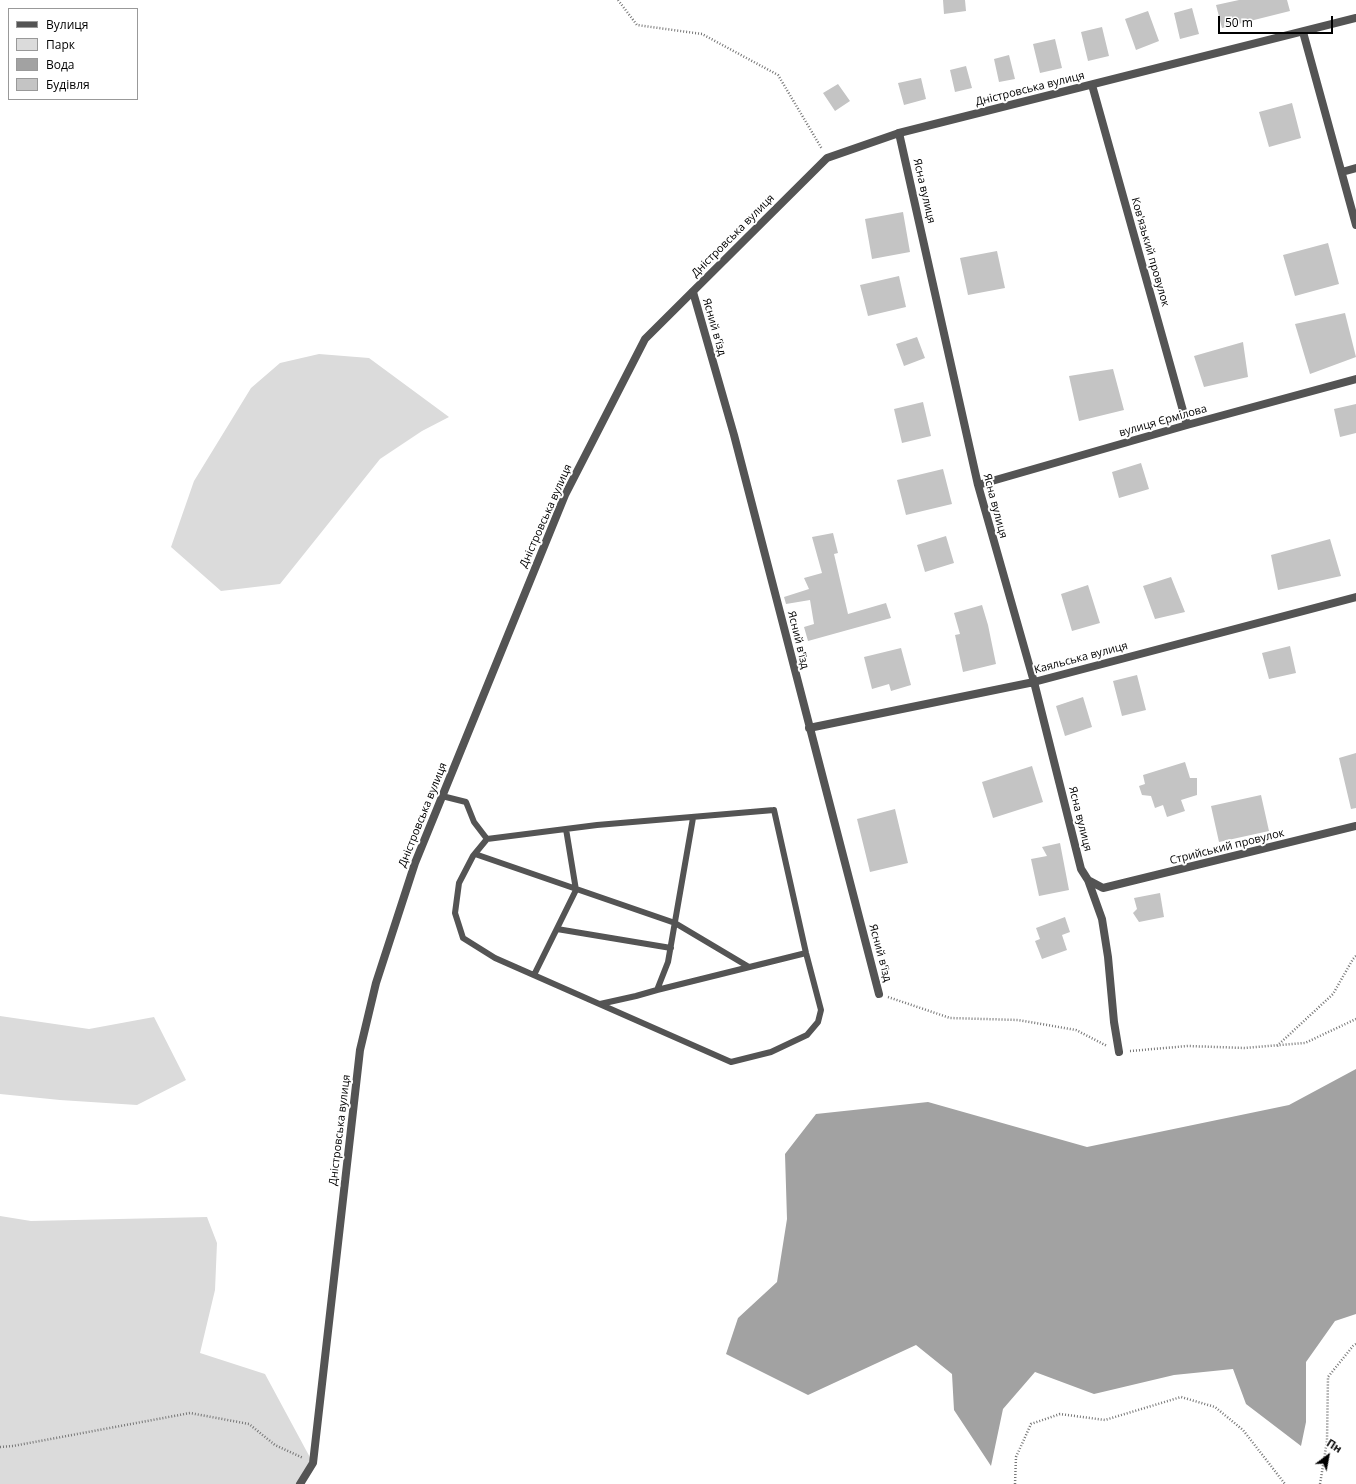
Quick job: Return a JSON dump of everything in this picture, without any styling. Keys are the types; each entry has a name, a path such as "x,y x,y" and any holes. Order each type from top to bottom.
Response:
{"street":[{"name":"Дністровська вулиця","path":"313,1463 360,1050 376,983 415,863 565,495 645,339 827,158 899,133 1356,18"},
{"path":"1303,32 1356,225"},
{"name":"Ков'язький провулок","path":"1092,84 1187,425"},
{"name":"Ясна вулиця","path":"899,133 978,485 1034,682 1081,869 1088,880 1102,919 1119,1052"},
{"path":"1342,172 1356,168"},
{"name":"Ясний в'їзд","path":"693,292 734,435 879,994"},
{"name":"вулиця Єрмілова","path":"978,485 1187,425 1356,379"},
{"name":"Каяльська вулиця","path":"809,728 1034,682 1356,597"},
{"name":"Стрийський провулок","path":"1088,880 1104,888 1356,826"},
{"path":"300,1484 313,1463"}],"lane":[{"path":"442,796 466,802 474,822 487,839"},
{"path":"774,810 806,953 821,1010 818,1022 807,1035 771,1052 731,1062 495,958 463,938 455,913 459,883 475,854 487,839 566,829 774,810"},
{"path":"658,990 668,962 671,948 693,818"},
{"path":"534,975 576,890 566,829"},
{"path":"475,854 675,924 749,967"},
{"path":"557,929 671,948"},
{"path":"600,1004 806,953"}],"path":[{"path":"618,0 637,25 702,34 778,75 827,158"},
{"path":"1277,1046 1333,994 1356,956"},
{"path":"879,994 950,1018 1018,1020 1076,1030 1119,1052 1188,1046 1245,1048 1305,1043 1356,1019"},
{"path":"1320,1484 1327,1441 1328,1377 1356,1344"},
{"path":"1015,1484 1016,1457 1031,1424 1060,1414 1105,1420 1181,1397 1215,1407 1243,1430 1286,1484"},
{"path":"0,1447 13,1446 190,1413 249,1424 275,1445 313,1463"}],"green space":[{"path":"319,354 369,358 449,417 422,431 380,459 280,584 221,591 171,547 194,481 251,388 280,363"},
{"path":"0,1016 89,1029 154,1017 186,1080 137,1105 0,1094"},
{"path":"0,1216 31,1221 207,1217 217,1243 215,1290 200,1353 265,1374 313,1463 300,1484 0,1484"}],"water":[{"path":"1356,1069 1356,1314 1335,1321 1306,1362 1306,1422 1301,1446 1246,1404 1233,1369 1174,1375 1094,1394 1035,1372 1003,1409 991,1466 954,1410 952,1374 916,1345 808,1395 726,1354 738,1318 777,1282 787,1219 785,1154 816,1114 928,1102 1087,1147 1289,1105"}],"building":[{"path":"943,0 965,0 966,11 944,14"},
{"path":"1239,0 1287,0 1290,11 1222,28 1216,5"},
{"path":"1192,8 1199,34 1180,39 1174,13"},
{"path":"1148,11 1159,41 1136,50 1125,19"},
{"path":"1102,27 1109,56 1088,61 1081,32"},
{"path":"1055,39 1062,68 1040,73 1033,44"},
{"path":"1009,55 1015,79 999,82 994,59"},
{"path":"966,66 972,88 955,92 950,70"},
{"path":"921,78 926,99 904,105 898,83"},
{"path":"838,84 850,101 835,111 823,93"},
{"path":"1292,103 1301,138 1269,147 1259,112"},
{"path":"903,212 910,252 872,259 865,219"},
{"path":"1328,243 1339,284 1295,296 1283,255"},
{"path":"997,251 1005,288 968,295 960,258"},
{"path":"899,276 906,307 868,316 860,285"},
{"path":"1345,313 1356,357 1310,374 1295,324"},
{"path":"917,337 925,358 904,366 896,344"},
{"path":"1243,342 1248,377 1204,387 1194,356"},
{"path":"1113,369 1124,410 1079,421 1069,376"},
{"path":"923,402 931,436 902,443 894,409"},
{"path":"1356,404 1356,433 1340,437 1334,409"},
{"path":"1141,463 1149,489 1119,498 1112,472"},
{"path":"943,469 952,504 906,515 897,480"},
{"path":"833,533 838,553 834,554 848,614 886,603 891,618 808,641 804,627 814,624 810,600 786,604 784,597 809,589 804,578 822,573 812,537"},
{"path":"946,536 954,563 925,572 917,545"},
{"path":"1330,539 1341,576 1278,590 1271,555"},
{"path":"1171,577 1185,612 1155,619 1143,586"},
{"path":"1088,585 1100,623 1072,631 1061,594"},
{"path":"982,605 988,625 996,664 963,672 955,635 960,634 954,613"},
{"path":"1290,646 1296,673 1269,679 1262,653"},
{"path":"901,648 911,685 891,691 889,684 872,689 864,657"},
{"path":"1137,675 1146,710 1122,716 1113,681"},
{"path":"1083,697 1092,727 1065,736 1056,706"},
{"path":"1356,753 1356,808 1351,809 1339,758"},
{"path":"1185,762 1190,778 1197,778 1197,795 1181,800 1185,811 1167,817 1163,805 1155,808 1151,796 1142,795 1139,786 1145,784 1143,775"},
{"path":"1032,766 1043,802 993,818 982,782"},
{"path":"1261,795 1269,831 1219,842 1211,806"},
{"path":"895,809 908,863 870,872 857,819"},
{"path":"1060,843 1069,890 1039,896 1031,859 1047,856 1042,847"},
{"path":"1160,893 1164,917 1139,922 1133,913 1137,909 1134,898"},
{"path":"1065,917 1070,932 1062,935 1067,950 1042,959 1035,941 1040,939 1036,928"}]}
